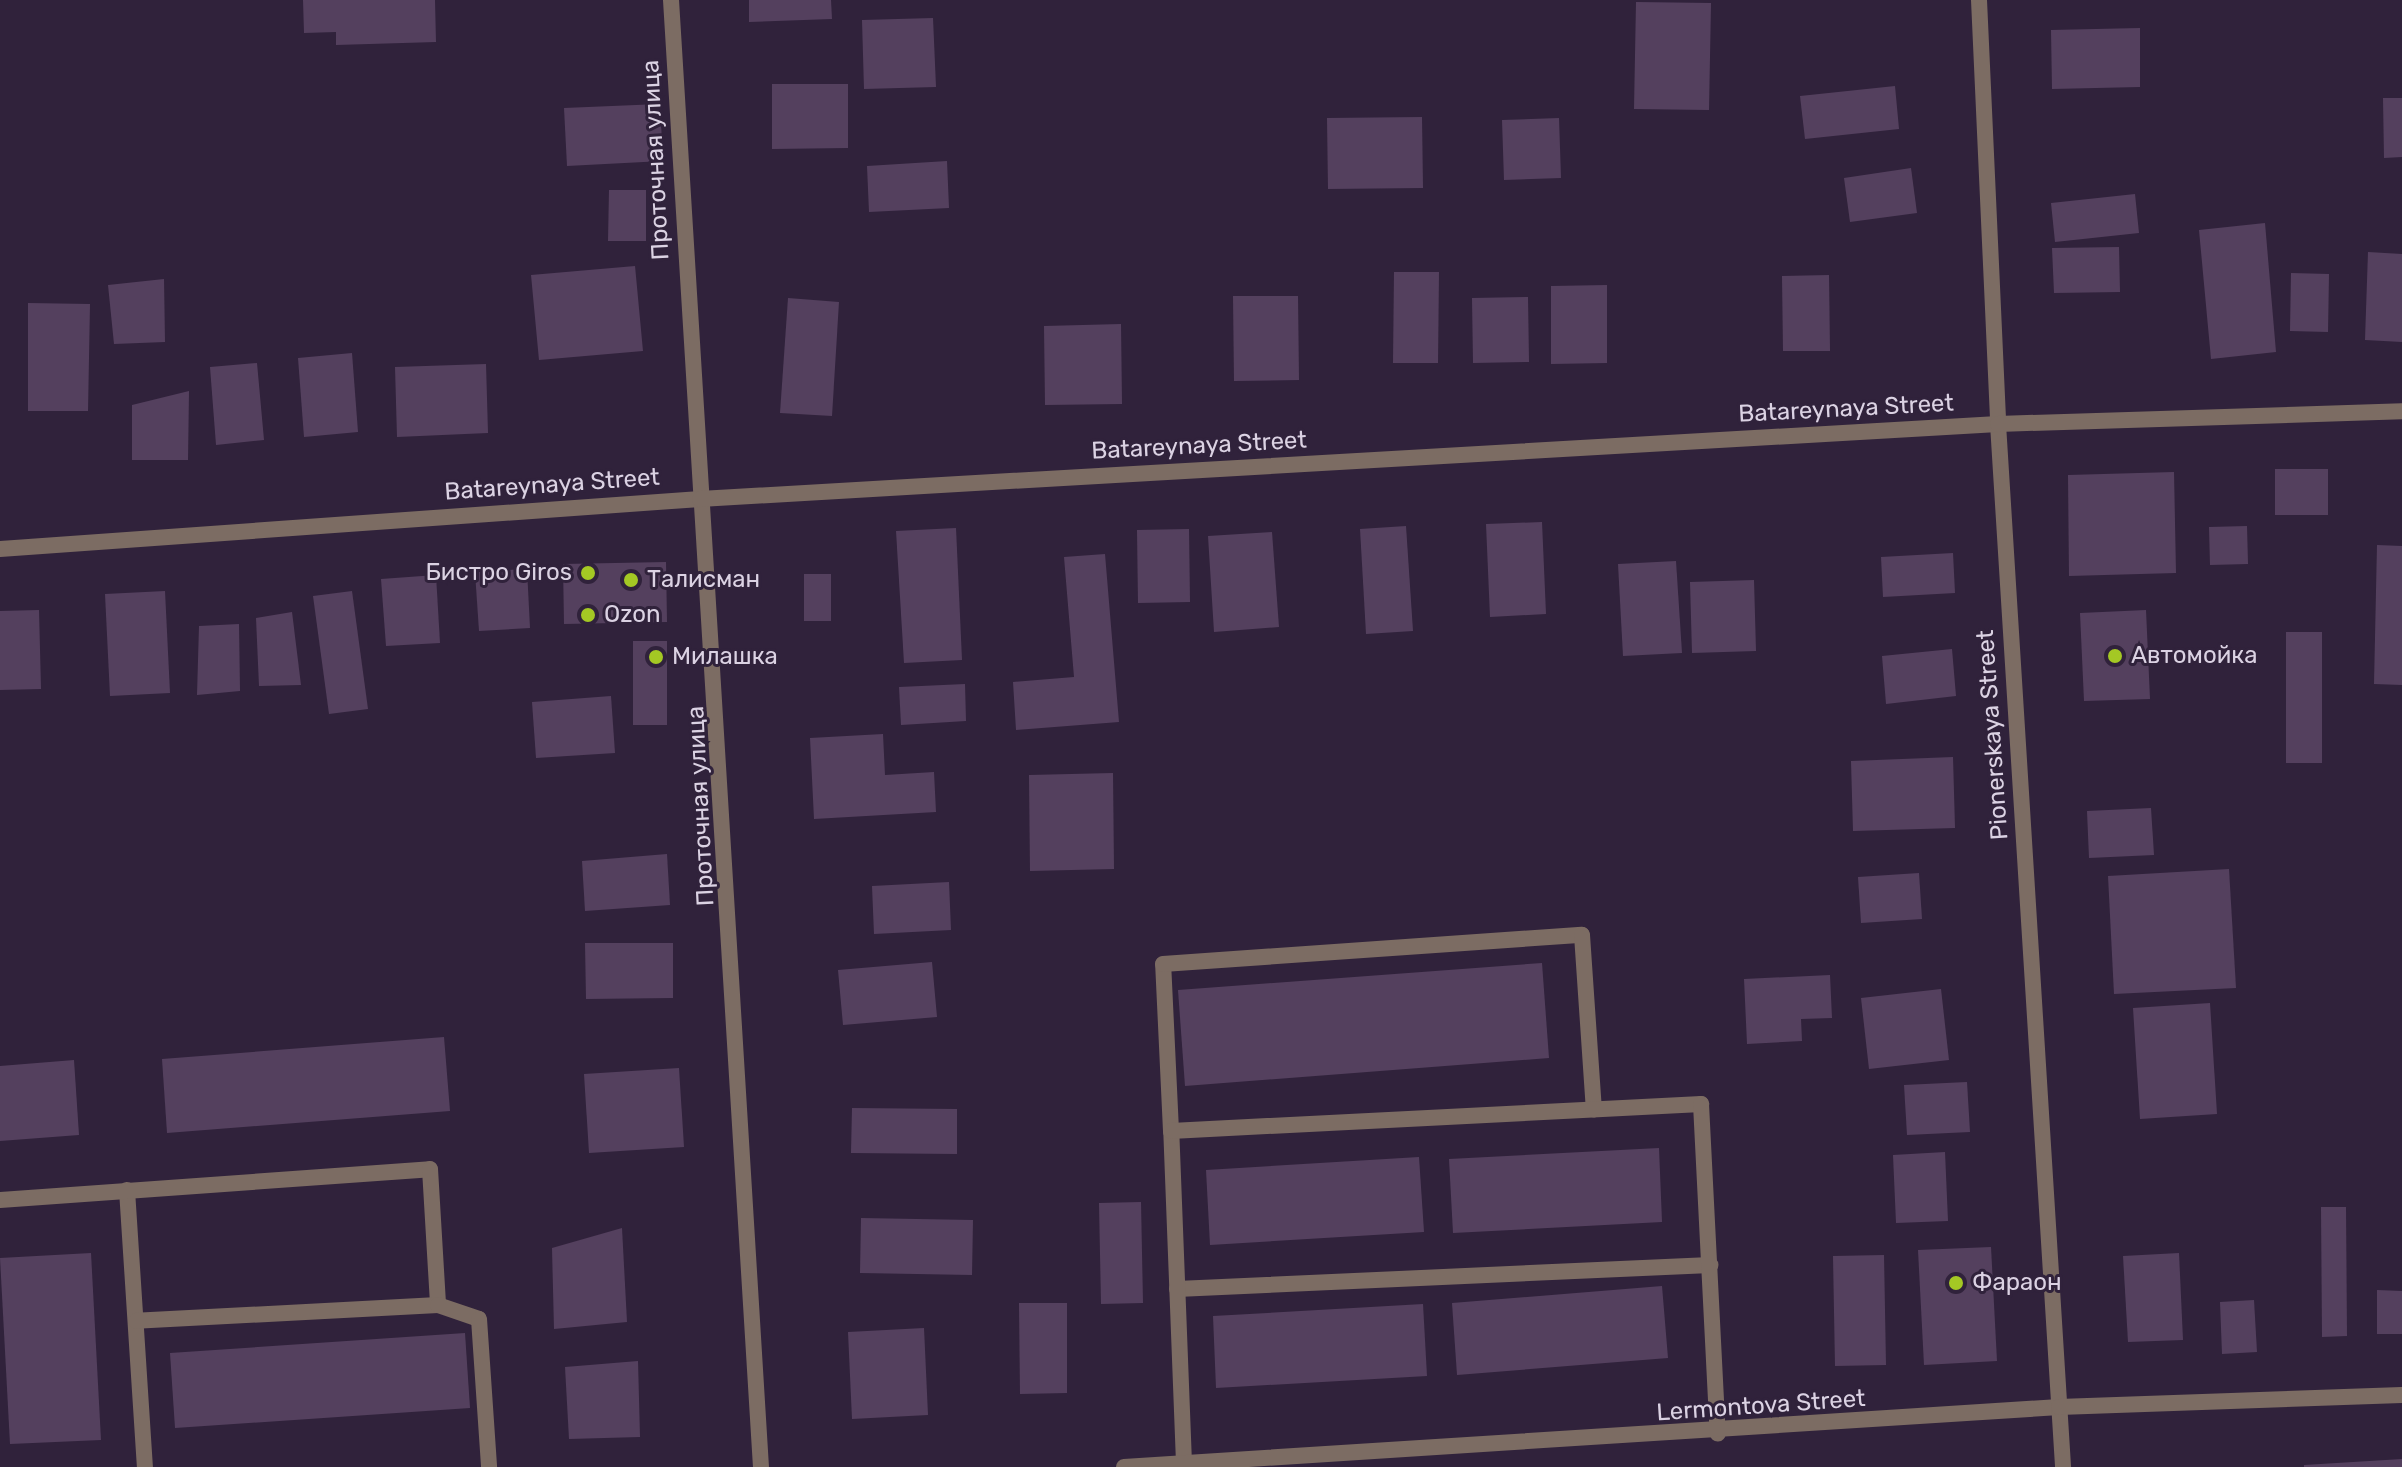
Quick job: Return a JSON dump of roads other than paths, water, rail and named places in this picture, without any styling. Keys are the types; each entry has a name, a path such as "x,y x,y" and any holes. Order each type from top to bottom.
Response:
{"street":[{"name":"Проточная улица","path":"671,0 700,499 717,658 761,1467"},
{"name":"Pionerskaya Street","path":"1979,0 1998,424 2063,1467"},
{"name":"Batareynaya Street","path":"0,549 700,499 1998,424 2402,411"},
{"path":"1184,1463 1163,964 1582,935 1594,1110"},
{"path":"1171,1131 1701,1104 1718,1434"},
{"path":"0,1200 430,1169 438,1305"},
{"path":"127,1190 145,1467"},
{"path":"1177,1289 1710,1265"},
{"path":"136,1321 438,1305 479,1319 489,1467"},
{"name":"Lermontova Street","path":"1124,1467 1718,1434 2059,1407 2402,1395"}],"place":[{"name":"Бистро Giros","path":"588,573"},
{"name":"Талисман","path":"631,580"},
{"name":"Ozon","path":"588,615"},
{"name":"Автомойка","path":"2115,656"},
{"name":"Милашка","path":"656,657"},
{"name":"Фараон","path":"1956,1283"}]}
